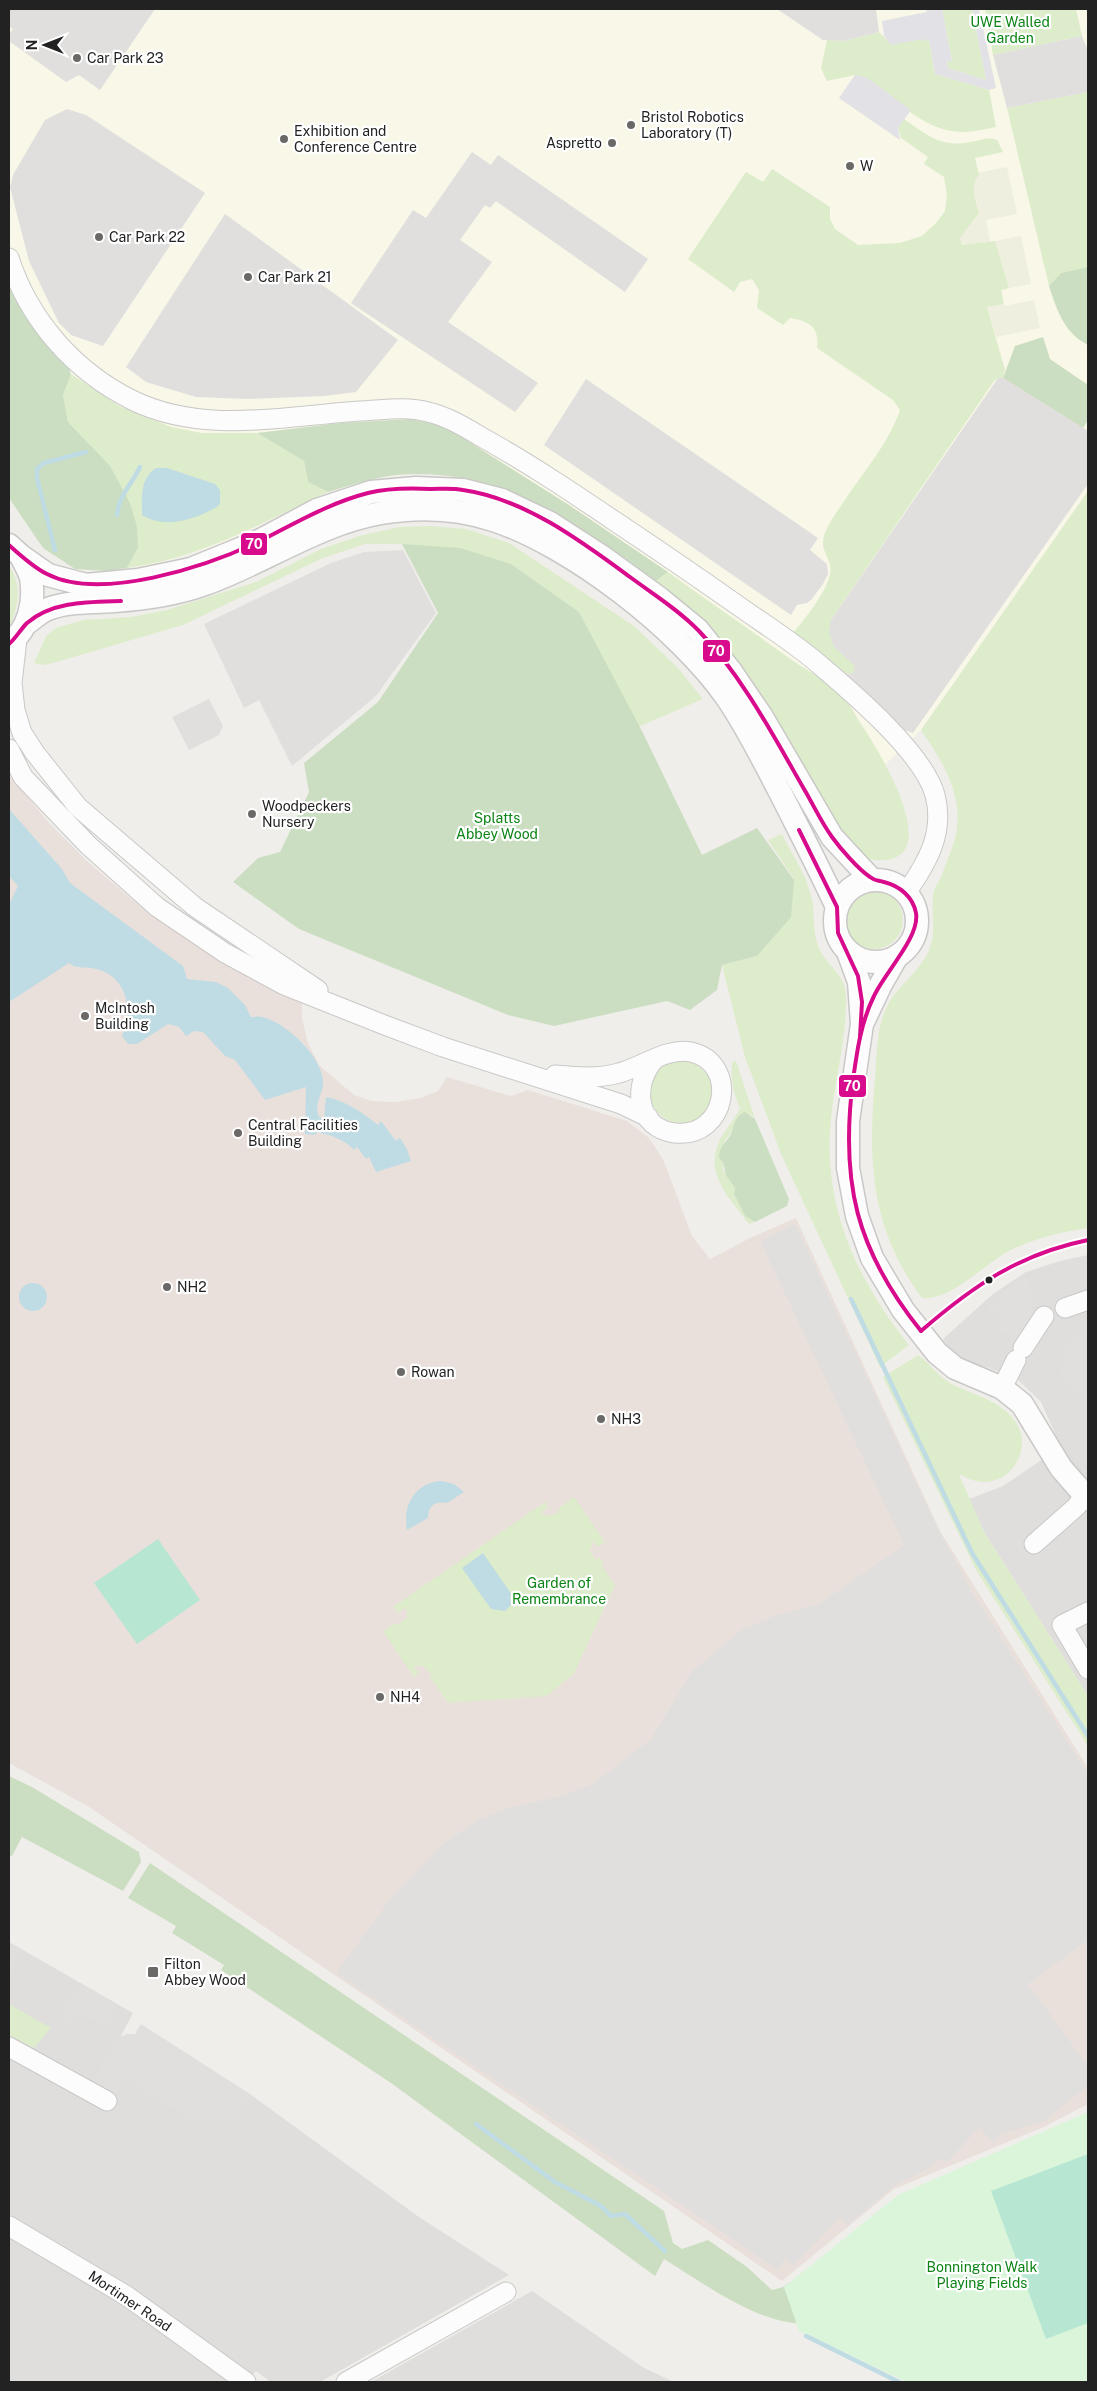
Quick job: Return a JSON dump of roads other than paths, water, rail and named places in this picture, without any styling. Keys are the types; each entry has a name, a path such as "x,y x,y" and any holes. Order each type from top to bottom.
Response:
{"street":[{"path":"9,258 16,278 31,307 61,346 80,366 132,400 184,416 222,421 400,409 433,413 452,420 550,478 794,645 836,679 910,751 932,787 938,812 938,833 930,856 906,893"},
{"path":"12,547 48,575 86,585 138,580 190,569 257,542 317,510 371,492 416,488 463,490 502,500 550,523 601,556 659,598 698,630 730,670 762,717 832,838 872,880"},
{"path":"17,635 48,609 70,604 160,597 204,584 259,562 323,531 365,517 410,510 449,511 491,519 532,535 591,571 657,621 692,656 726,697 755,744 837,907"},
{"path":"12,547 30,576 32,601 17,635 12,683 15,710 22,733 35,753 78,807 195,907 252,947 354,1012"},
{"path":"9,749 24,777"},
{"path":"9,759 82,839 157,907 225,953 284,985 443,1047 621,1104 648,1116"},
{"path":"862,1024 874,996 897,956 913,938 916,927 916,914 913,903 906,893 896,885 884,880 872,880 850,888 837,907 834,919 835,931 840,943 848,952 859,959 872,962 885,961 897,956"},
{"path":"848,952 859,982 862,1024 852,1085 847,1146 852,1197 863,1235 872,1258 889,1289 937,1353 955,1368 1002,1388 1022,1404 1061,1468 1086,1497 1034,1544"},
{"path":"524,1072 586,1077 618,1073 654,1060 664,1054 678,1051 692,1052 705,1058 715,1068 721,1081 721,1100 717,1112 708,1123 698,1130 686,1133 673,1133 661,1128 648,1116 642,1106 639,1093 641,1081 646,1070 654,1060"},
{"path":"1065,1308 1088,1300"},
{"path":"1002,1388 1020,1354 1044,1316"},
{"path":"1088,1612 1062,1625 1088,1670"},
{"path":"9,2047 107,2102"},
{"name":"Mortimer Road","path":"9,2226 127,2296 246,2382"},
{"path":"346,2382 506,2292"}],"water":[{"path":"156,468 167,468 215,484 220,490 220,504 203,514 180,521 157,521 142,515 143,488 147,477"},
{"path":"9,809 62,869 70,883 183,966 187,979 216,982 228,988 245,1005 251,1017 271,1020 301,1042 316,1061 321,1071 323,1086 317,1109 320,1118 324,1118 326,1097 347,1104 378,1125 381,1121 396,1141 400,1138 407,1149 411,1161 376,1172 369,1157 366,1159 357,1147 354,1150 341,1140 322,1133 317,1132 315,1135 305,1134 306,1087 265,1100 235,1060 225,1056 203,1032 194,1031 186,1036 179,1027 168,1024 137,1044 128,1044 122,1036 127,1014 127,1003 124,993 119,984 103,971 77,967 69,963 9,1002 9,905 18,886 9,876"},
{"path":"33,1283 43,1287 47,1297 43,1307 33,1311 23,1307 19,1297 23,1287"},
{"path":"442,1481 454,1484 464,1492 447,1503 436,1503 433,1505 429,1510 428,1518 407,1530 407,1512 413,1496 425,1486 433,1482"},
{"path":"483,1553 512,1595 510,1596 511,1605 505,1611 491,1609 462,1568"}],"waterway":[{"path":"55,550 37,478 37,469 44,463 86,452"},
{"path":"117,515 120,501 140,467"},
{"path":"851,1299 972,1553 1088,1736"},
{"path":"476,2124 555,2182 601,2206 611,2216 625,2214 665,2251"},
{"path":"806,2336 899,2382"}],"place":[{"name":"Car Park 23","path":"77,58"},
{"name":"Bristol Robotics Laboratory (T)","path":"631,125"},
{"name":"Exhibition and Conference Centre","path":"284,139"},
{"name":"Aspretto","path":"612,143"},
{"name":"W","path":"850,166"},
{"name":"Car Park 22","path":"99,237"},
{"name":"Car Park 21","path":"248,277"},
{"name":"Woodpeckers Nursery","path":"252,814"},
{"name":"McIntosh Building","path":"85,1016"},
{"name":"Central Facilities Building","path":"238,1133"},
{"name":"NH2","path":"167,1287"},
{"name":"Rowan","path":"401,1372"},
{"name":"NH3","path":"601,1419"},
{"name":"NH4","path":"380,1697"},
{"name":"Filton Abbey Wood","path":"153,1972"}],"park label":[{"name":"UWE Walled Garden","path":"1010,30"},
{"name":"Splatts Abbey Wood","path":"497,826"},
{"name":"Garden of Remembrance","path":"559,1592"},
{"name":"Bonnington Walk Playing Fields","path":"982,2276"}]}
